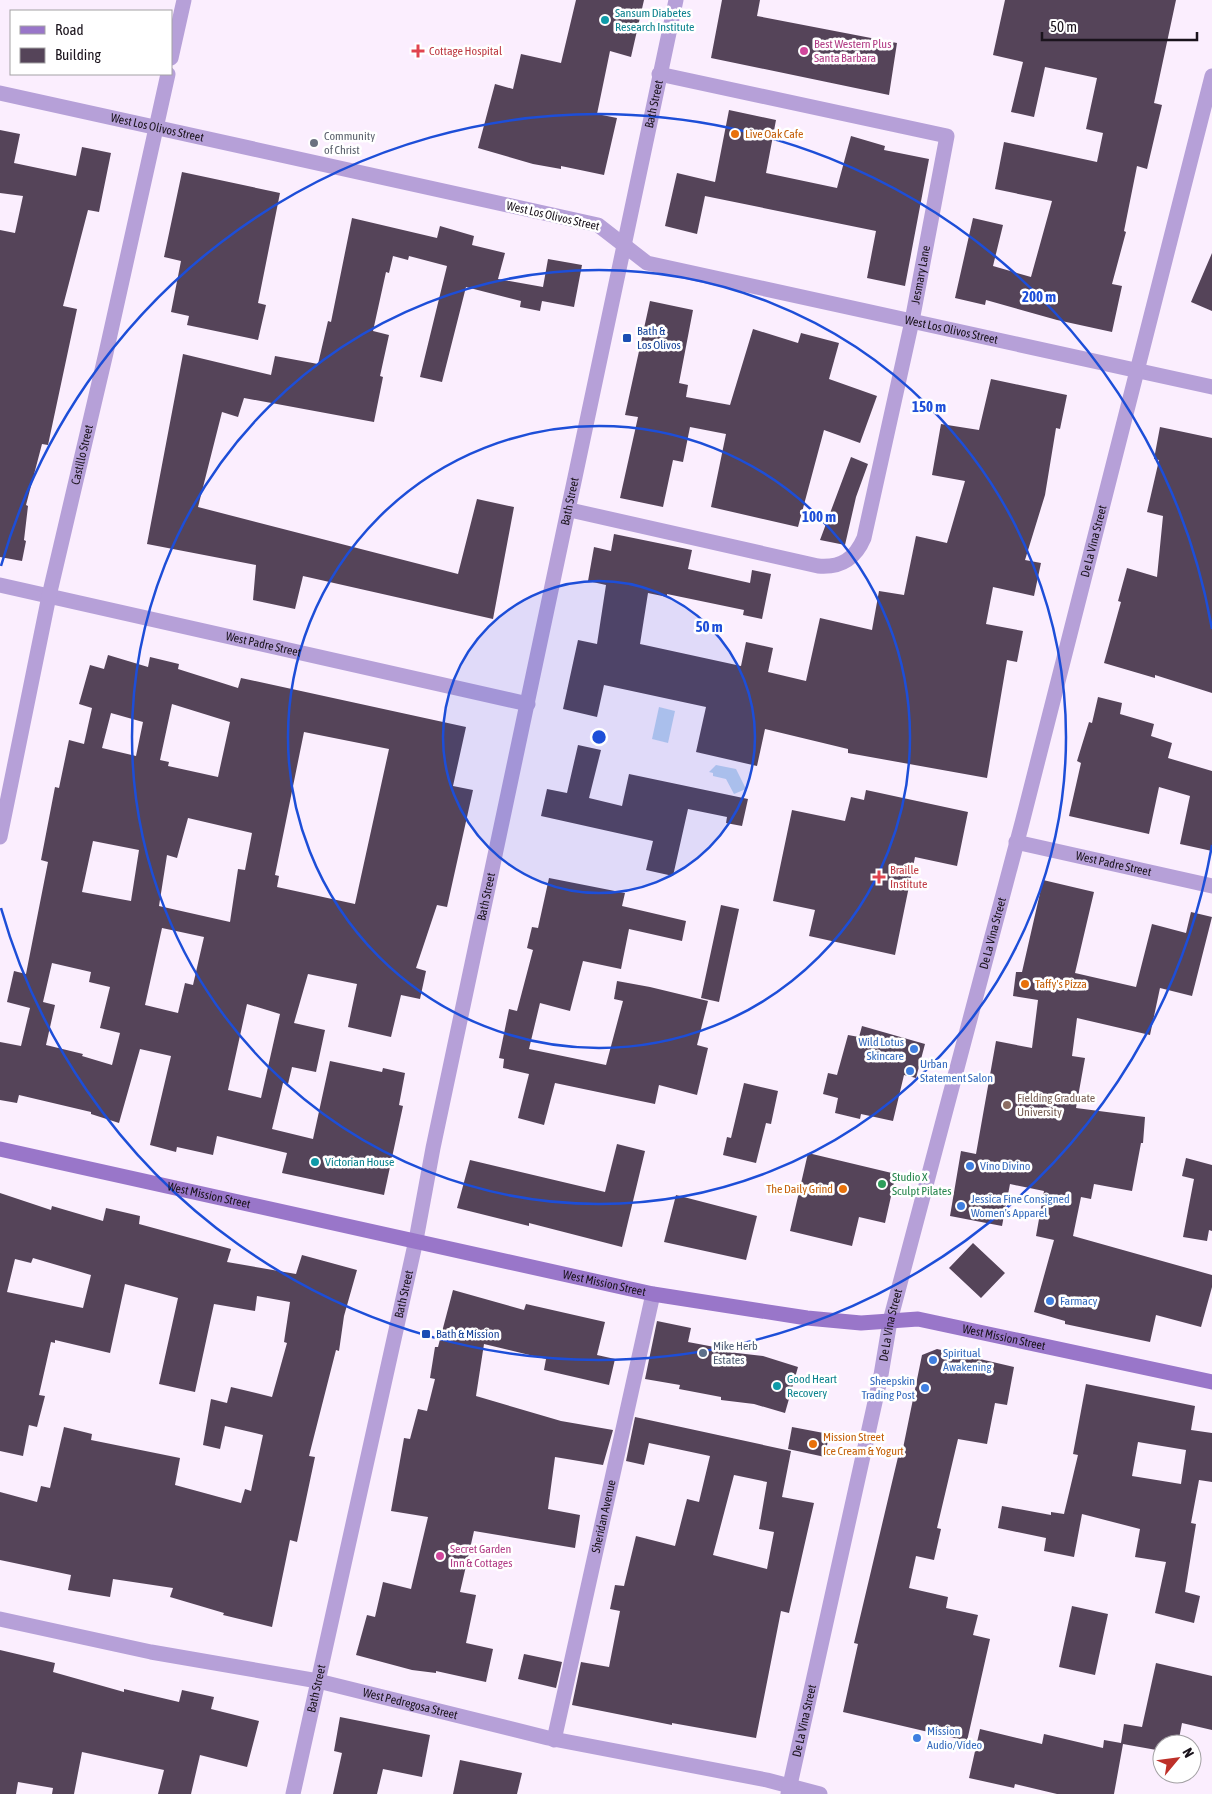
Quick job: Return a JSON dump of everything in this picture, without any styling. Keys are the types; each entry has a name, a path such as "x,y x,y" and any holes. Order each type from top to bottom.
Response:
{"main road":[{"name":"West Mission Street","path":"0,1149 652,1294 806,1318 861,1323 918,1319 1212,1382"}],"street":[{"path":"172,54 184,0"},
{"name":"Bath Street","path":"293,1794 416,1240 433,1148 570,510 676,0"},
{"name":"Jesmary Lane","path":"570,510 818,566 831,567 842,564 852,558 864,538 912,321 947,136 660,74"},
{"name":"Castillo Street","path":"0,837 49,596 106,353 168,75"},
{"name":"De La Vina Street","path":"789,1790 881,1375 890,1321 1016,842 1212,76"},
{"name":"West Los Olivos Street","path":"0,93 598,225 647,263 1212,387"},
{"name":"West Padre Street","path":"0,585 528,704"},
{"name":"West Padre Street","path":"1016,842 1212,886"},
{"name":"Sheridan Avenue","path":"554,1740 652,1294"},
{"name":"West Pedregosa Street","path":"0,1619 151,1652 318,1681 554,1740 789,1790 820,1794"}],"water":[{"path":"659,707 675,711 668,743 652,739"},
{"path":"716,765 736,769 746,789 734,794 726,779 713,776 713,773 709,772"}],"building":[{"path":"576,0 644,0 631,57 610,51 597,114 617,118 604,175 561,166 561,169 533,164 478,148 495,84 513,89 521,54 561,63"},
{"name":"Best Western Plus Santa Barbara","path":"722,0 760,0 757,16 897,43 889,95 711,58"},
{"path":"1005,0 1176,0 1154,103 1162,105 1147,169 1137,166 1124,231 1126,232 1112,284 1122,286 1112,332 1057,320 986,300 985,305 955,298 973,218 1003,225 993,266 1031,277 1052,201 995,189 1004,142 1097,162 1103,133 1086,129 1097,78 1045,67 1034,117 1011,112 1023,62 993,55"},
{"path":"729,110 776,120 766,173 837,188 851,136 885,146 884,150 929,159 905,286 867,278 876,231 705,196 697,234 665,226 677,173 715,182"},
{"path":"0,130 20,134 14,163 76,176 82,147 111,153 99,212 88,210 63,306 77,309 48,445 42,444 26,505 28,506 24,540 26,541 22,561 0,557 0,230 15,233 23,196 0,193"},
{"path":"182,172 280,193 258,303 266,305 258,340 187,325 189,316 171,312 181,261 164,257"},
{"path":"352,218 437,238 440,226 474,236 472,245 505,253 498,279 543,287 548,259 582,265 574,307 542,301 540,311 520,307 521,301 466,287 442,382 420,377 447,266 409,256 408,260 393,256 389,273 386,272 373,331 389,335 380,376 383,377 374,422 244,398 238,417 222,412 198,507 458,574 477,499 514,507 493,619 303,576 295,609 253,600 256,565 147,544 183,354 271,375 275,356 318,364 328,321 331,322"},
{"path":"1212,253 1212,311 1191,302"},
{"path":"650,301 693,310 679,383 688,385 686,397 730,405 753,329 798,343 801,333 839,343 829,379 877,396 860,443 824,430 798,527 711,507 726,434 690,427 683,462 673,460 663,507 620,498 638,417 625,415"},
{"path":"991,379 1067,395 1060,429 1056,428 1045,495 1025,560 1041,563 1034,596 993,587 986,624 1023,631 1017,662 1007,660 987,778 848,753 848,749 765,729 757,766 696,752 706,707 604,685 597,717 563,709 578,640 597,644 606,585 588,581 594,547 611,551 614,534 692,550 688,569 750,583 752,570 771,574 762,619 743,615 744,610 667,594 667,597 648,593 640,644 741,666 746,642 773,648 768,672 806,681 820,618 872,630 879,591 904,595 916,536 947,543 965,481 932,475 941,424 979,430"},
{"path":"1160,427 1212,438 1212,693 1155,675 1155,678 1104,663 1121,602 1118,601 1127,568 1157,577 1163,516 1147,512 1159,460 1154,459"},
{"path":"851,457 868,464 856,497 845,545 820,540"},
{"path":"108,655 148,667 150,657 179,664 178,669 238,688 241,678 466,727 453,786 473,790 447,907 437,905 416,968 426,971 420,999 401,995 391,1037 348,1027 357,984 308,974 294,1023 325,1030 316,1072 292,1067 288,1084 283,1083 272,1129 313,1139 330,1061 382,1072 383,1068 405,1073 399,1105 403,1106 384,1195 282,1173 287,1153 217,1136 213,1155 177,1147 176,1152 150,1145 171,1056 140,1049 119,1123 91,1114 91,1112 19,1095 17,1103 0,1100 0,1042 21,1046 30,1008 7,1002 14,971 26,974 48,862 41,860 55,787 59,788 69,740 84,744 92,708 79,704 90,665 104,669","holes":["172,704 230,722 218,777 168,766 169,762 160,760","111,713 143,722 136,756 102,748","304,732 389,749 355,904 277,887 279,876 275,875","188,818 252,833 245,870 238,869 230,922 159,906 167,855 177,858","93,841 139,850 131,901 82,892","162,928 204,937 193,985 185,983 178,1013 145,1005","52,963 91,972 89,982 110,987 100,1028 120,1033 112,1065 82,1056 83,1054 46,1045 55,1005 43,1002","247,1004 280,1014 261,1098 228,1090"]},
{"path":"1098,697 1122,703 1120,714 1154,724 1151,736 1172,743 1168,758 1212,771 1212,851 1180,844 1190,796 1159,787 1149,834 1069,816 1081,763 1077,761 1089,722 1092,723"},
{"path":"578,745 601,750 589,798 622,806 629,774 748,799 742,826 726,823 727,817 688,809 673,876 646,870 653,841 541,816 547,789 567,793"},
{"path":"866,790 968,812 957,866 915,857 895,955 809,936 815,910 773,901 792,810 845,821 851,797 864,800"},
{"path":"549,878 625,893 622,906 686,921 682,941 629,929 621,969 583,961 570,1011 540,1003 529,1049 606,1065 623,1001 614,999 617,981 708,1001 697,1045 708,1048 697,1095 659,1085 655,1104 555,1083 544,1125 518,1118 529,1074 503,1068 504,1059 499,1058 509,1009 517,1011 533,950 527,948 532,927 538,928"},
{"path":"1043,880 1094,892 1075,973 1136,987 1152,924 1186,933 1191,912 1212,917 1192,996 1160,988 1150,1035 1077,1018 1072,1056 1085,1058 1076,1108 1145,1117 1143,1143 1141,1143 1132,1191 1094,1184 1091,1199 1081,1197 1073,1236 1212,1275 1212,1287 1201,1327 1156,1315 1150,1342 1065,1324 1065,1321 1034,1312 1054,1240 1036,1236 1044,1191 1010,1184 1002,1226 950,1216 961,1151 976,1154 996,1041 1032,1048 1038,1000 1013,996 1016,972 1022,972"},
{"path":"721,905 739,909 719,1002 701,998"},
{"path":"862,1026 925,1044 916,1078 904,1075 893,1121 861,1114 860,1119 835,1113 838,1098 823,1094 828,1073 837,1075 848,1035 859,1037"},
{"path":"744,1083 778,1091 771,1124 766,1123 756,1163 723,1155 727,1137 731,1138"},
{"path":"617,1144 645,1151 622,1247 529,1223 529,1226 457,1208 470,1160 605,1192"},
{"path":"808,1153 896,1174 885,1223 859,1217 852,1246 790,1231"},
{"path":"1186,1158 1212,1165 1212,1231 1209,1230 1207,1241 1183,1237 1194,1179 1182,1176"},
{"path":"0,1193 51,1210 52,1206 103,1221 106,1208 140,1216 139,1224 231,1249 227,1262 296,1274 302,1255 357,1270 344,1316 339,1351 336,1350 309,1456 315,1457 297,1542 290,1540 272,1627 223,1615 224,1613 170,1597 173,1588 113,1579 110,1597 68,1590 71,1575 0,1560 0,1492 37,1502 41,1486 50,1488 64,1427 92,1434 91,1440 180,1458 175,1485 241,1503 245,1489 251,1491 263,1435 225,1426 220,1449 203,1445 211,1399 227,1403 231,1387 272,1397 287,1343 284,1342 290,1302 257,1296 255,1311 214,1304 195,1392 159,1384 178,1298 125,1284 110,1353 55,1340 55,1343 51,1342 39,1395 45,1396 37,1427 29,1425 23,1456 0,1451","holes":["33,1258 91,1275 83,1308 7,1292 15,1259 31,1263"]},
{"path":"676,1195 757,1216 746,1260 664,1242"},
{"path":"973,1243 1005,1273 981,1298 949,1268"},
{"path":"453,1290 524,1310 526,1304 605,1322 597,1355 615,1359 609,1385 544,1370 546,1359 484,1344 476,1396 561,1421 613,1430 603,1465 555,1457 548,1509 580,1515 575,1548 474,1531 460,1592 476,1595 466,1643 493,1649 486,1682 436,1671 436,1673 412,1670 356,1655 367,1615 375,1617 383,1582 411,1589 428,1517 391,1511 404,1438 410,1439 418,1409 427,1411 435,1379 430,1378 435,1347 438,1347"},
{"path":"657,1321 691,1328 688,1342 720,1348 719,1351 763,1356 798,1367 785,1413 754,1404 721,1400 721,1397 679,1389 680,1385 645,1379"},
{"path":"937,1349 1014,1367 1007,1405 995,1403 987,1444 958,1439 937,1528 941,1529 934,1560 916,1556 909,1588 948,1597 946,1608 978,1615 973,1635 990,1639 967,1741 843,1712 858,1644 854,1643 898,1457 901,1458 922,1355"},
{"path":"1086,1384 1195,1406 1191,1430 1212,1433 1212,1482 1199,1480 1191,1523 1196,1524 1185,1592 1200,1596 1194,1623 1155,1613 1166,1562 1135,1557 1140,1529 1082,1514 1074,1557 1044,1551 1046,1538 998,1528 1002,1506 1051,1515 1051,1512 1064,1514 1078,1455 1073,1454","holes":["1138,1442 1186,1450 1181,1484 1132,1476"]},
{"path":"635,1417 791,1451 782,1497 814,1503 789,1613 781,1611 756,1738 672,1723 672,1725 572,1705 581,1662 609,1667 620,1611 610,1609 615,1585 624,1586 636,1536 675,1546 687,1499 699,1502 710,1456 649,1443 644,1465 626,1461","holes":["734,1475 767,1482 759,1529 774,1532 767,1569 713,1555"]},
{"path":"792,1427 829,1434 825,1457 788,1449"},
{"path":"1072,1606 1108,1614 1095,1675 1059,1667"},
{"path":"0,1650 55,1663 53,1672 124,1692 124,1689 179,1702 182,1690 214,1697 211,1709 259,1721 247,1767 200,1755 191,1794 158,1794 164,1770 82,1752 74,1794 52,1794 53,1788 18,1782 16,1794 0,1794"},
{"path":"524,1654 562,1662 556,1688 518,1679"},
{"path":"1156,1663 1212,1676 1212,1730 1182,1723 1180,1734 1152,1734 1152,1749 1123,1744 1114,1794 1057,1794 1015,1784 1014,1788 969,1778 980,1729 1042,1744 1044,1734 1103,1748 1104,1740 1121,1743 1124,1724 1142,1727"},
{"path":"340,1717 430,1735 422,1777 383,1769 377,1794 333,1794 342,1753 334,1751"},
{"path":"460,1760 522,1773 517,1794 453,1794"}],"place":[{"name":"Sansum Diabetes Research Institute","path":"605,20"},
{"name":"Cottage Hospital","path":"418,51"},
{"name":"Best Western Plus Santa Barbara","path":"804,51"},
{"name":"Live Oak Cafe","path":"735,134"},
{"name":"Community of Christ","path":"314,143"},
{"name":"Bath & Los Olivos","path":"627,338"},
{"name":"Braille Institute","path":"879,877"},
{"name":"Taffy's Pizza","path":"1025,984"},
{"name":"Wild Lotus Skincare","path":"914,1049"},
{"name":"Urban Statement Salon","path":"910,1071"},
{"name":"Fielding Graduate University","path":"1007,1105"},
{"name":"Victorian House","path":"315,1162"},
{"name":"Vino Divino","path":"970,1166"},
{"name":"Studio X Sculpt Pilates","path":"882,1184"},
{"name":"The Daily Grind","path":"843,1189"},
{"name":"Jessica Fine Consigned Women's Apparel","path":"961,1206"},
{"name":"Farmacy","path":"1050,1301"},
{"name":"Bath & Mission","path":"426,1334"},
{"name":"Mike Herb Estates","path":"703,1353"},
{"name":"Spiritual Awakening","path":"933,1360"},
{"name":"Good Heart Recovery","path":"777,1386"},
{"name":"Sheepskin Trading Post","path":"925,1388"},
{"name":"Mission Street Ice Cream & Yogurt","path":"813,1444"},
{"name":"Secret Garden Inn & Cottages","path":"440,1556"},
{"name":"Mission Audio/Video","path":"917,1738"}]}
